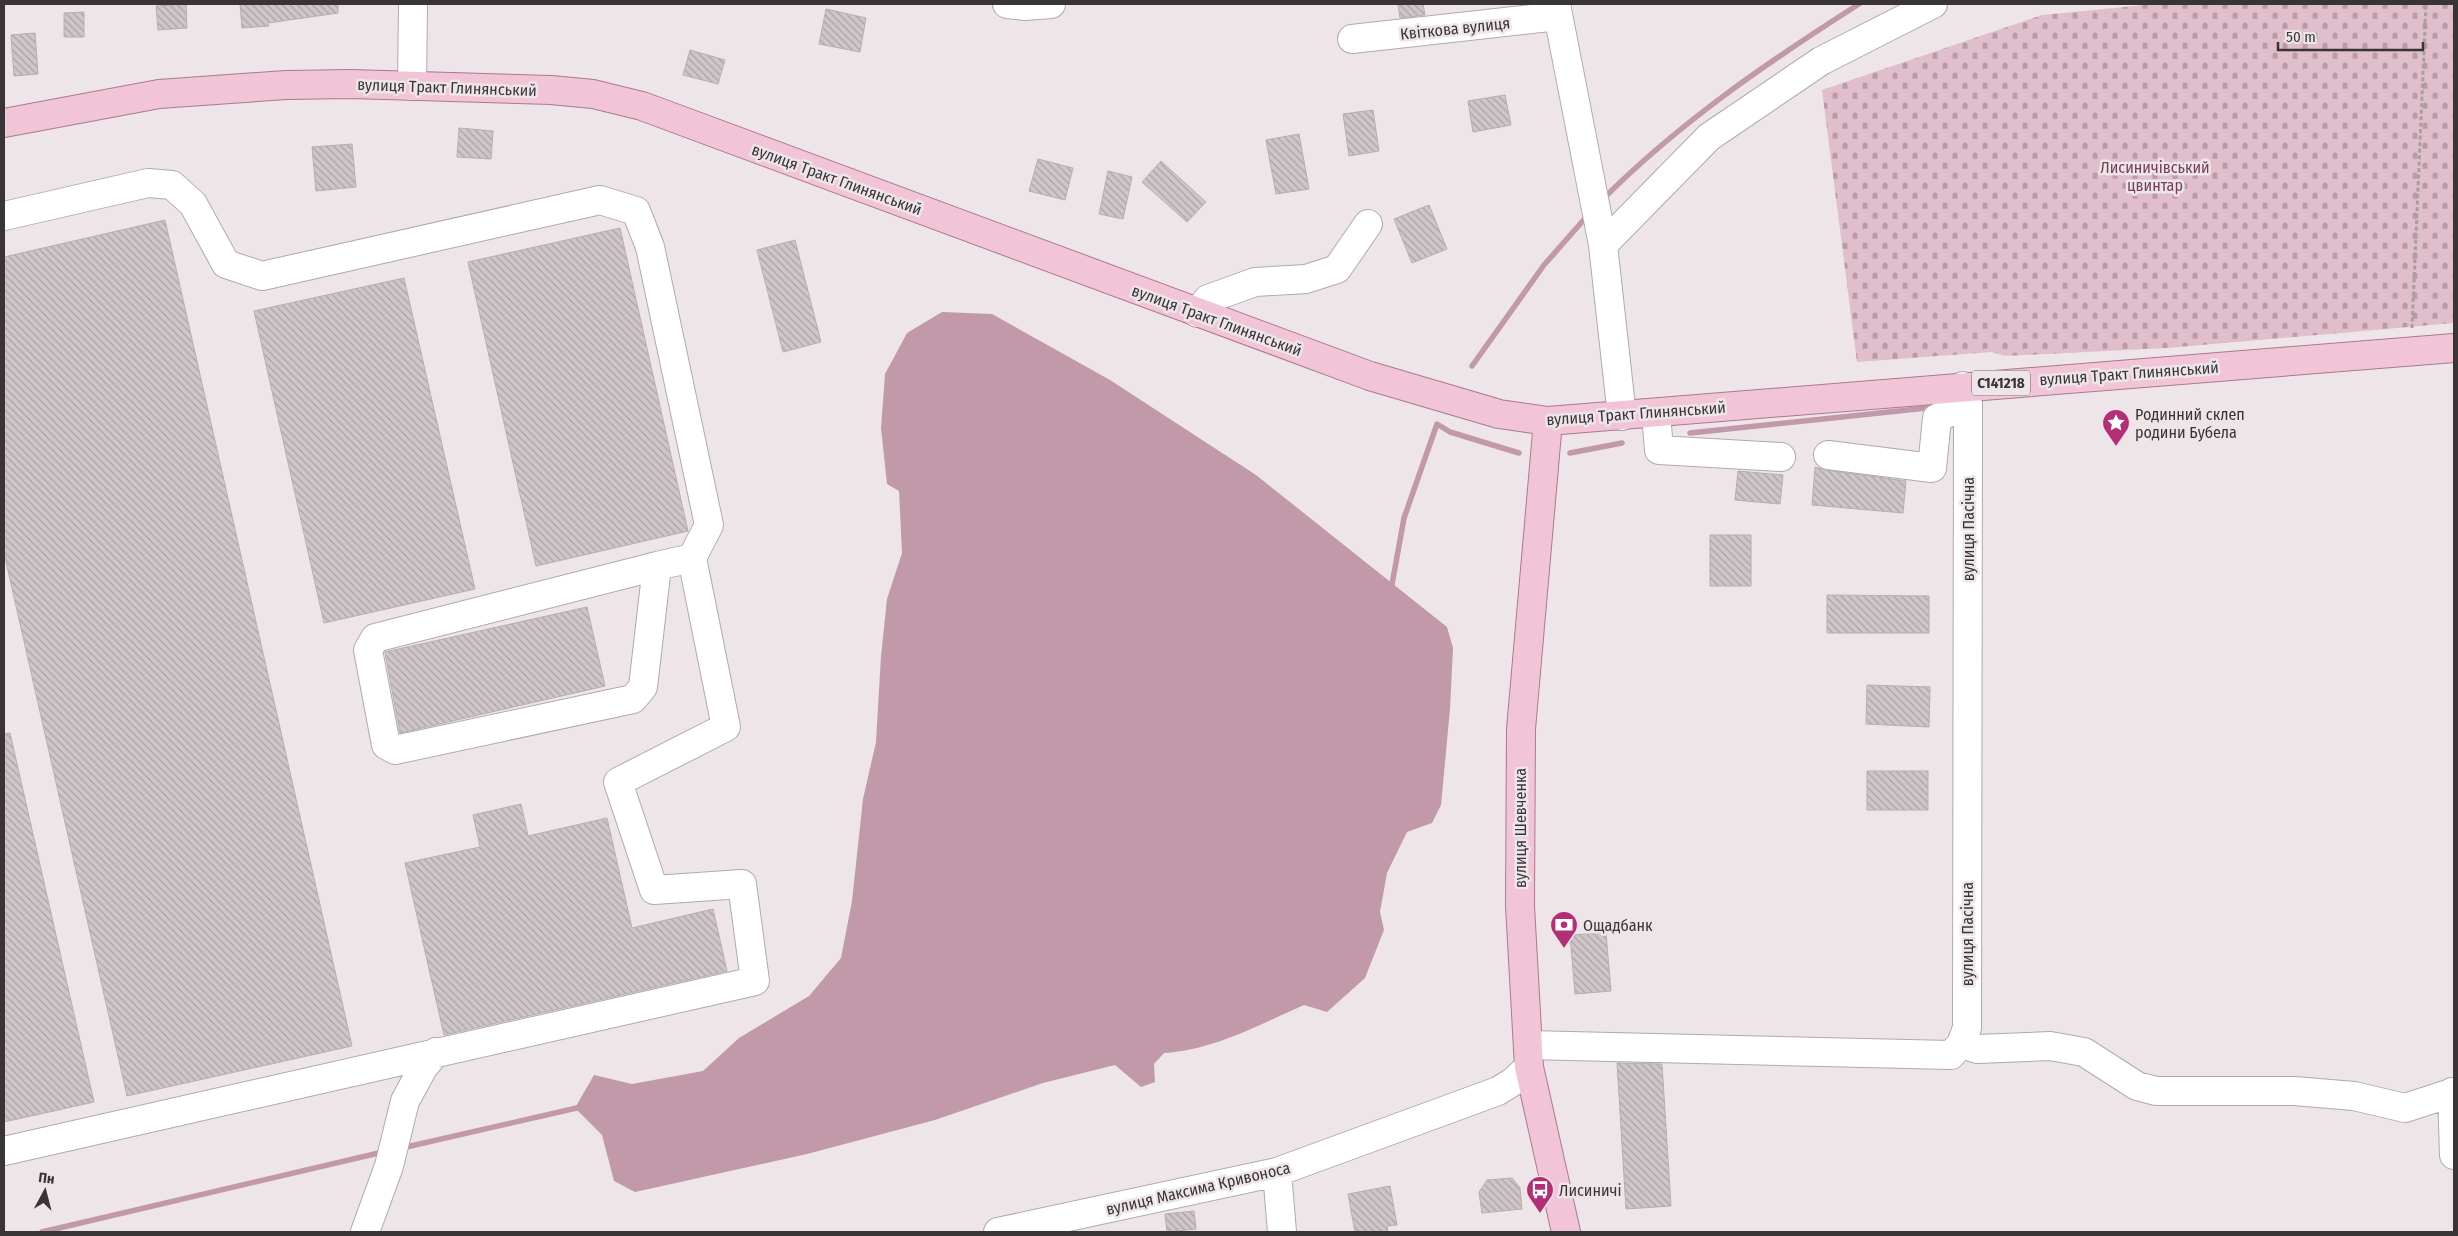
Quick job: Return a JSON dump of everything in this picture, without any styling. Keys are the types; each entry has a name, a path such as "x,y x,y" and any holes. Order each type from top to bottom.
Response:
{"main road":[{"name":"вулиця Тракт Глинянський","path":"4,123 159,94 219,88 351,84 551,90 593,94 642,106 1370,376 1499,414 1548,421 1966,395 2454,348"},
{"name":"вулиця Шевченка","path":"1548,421 1521,729 1520,906 1528,1056 1566,1232"}],"street":[{"path":"1007,4 1025,6 1051,4"},
{"path":"1601,232 1708,137 1821,61 1933,4"},
{"path":"412,86 414,5"},
{"path":"1557,10 1601,232 1622,416"},
{"name":"Квіткова вулиця","path":"1352,39 1557,10"},
{"path":"4,216 148,183 172,185 193,204 226,264 262,276 600,200 636,211 650,247 709,525 692,558 726,727 618,782 654,890 742,884 755,981 4,1151"},
{"path":"1197,312 1208,298 1255,282 1306,279 1338,269 1368,224"},
{"path":"1828,454 1932,468 1937,418 1966,395"},
{"name":"вулиця Пасічна","path":"1961,1044 1967,1028 1966,395"},
{"path":"1656,413 1659,450 1781,457"},
{"path":"656,566 643,687 634,699 395,750 386,745 368,650 374,638 656,566 692,558"},
{"path":"1528,1056 1951,1055 1961,1044 1977,1049 2050,1046 2084,1052 2137,1086 2156,1091 2294,1091 2354,1096 2405,1108 2453,1092 2454,1155"},
{"path":"365,1232 389,1166 405,1101 423,1068 436,1052"},
{"name":"вулиця Максима Кривоноса","path":"998,1232 1064,1226 1277,1172 1498,1090 1514,1081 1528,1056"},
{"path":"1277,1172 1282,1232"}],"path":[{"path":"2411,352 2426,4"}],"green space":[{"name":"Лисиничівський цвинтар","path":"2155,4 2454,4 2454,323 2167,348 2005,356 1992,352 1857,362 1822,90 2042,15"}],"shaded area":[{"path":"942,312 992,314 1110,380 1256,475 1447,627 1453,648 1450,709 1441,805 1432,823 1407,832 1387,873 1380,912 1384,930 1365,978 1327,1012 1304,1005 1218,1042 1182,1051 1164,1053 1154,1064 1155,1082 1141,1087 1115,1065 1043,1083 935,1120 807,1154 635,1192 614,1181 602,1135 575,1108 594,1075 632,1084 703,1071 739,1038 809,996 841,958 852,901 863,799 876,742 881,656 887,599 902,553 899,491 887,484 881,428 885,374 907,333"}],"building":[{"path":"186,4 187,28 158,30 156,6"},
{"path":"240,4 338,4 338,13 268,23 269,26 242,28"},
{"path":"1398,4 1423,4 1425,15 1400,18"},
{"path":"826,9 866,18 860,52 819,44"},
{"path":"84,12 84,37 64,37 64,13"},
{"path":"35,33 38,74 14,76 11,35"},
{"path":"690,50 725,60 718,84 683,75"},
{"path":"1505,95 1511,125 1473,132 1468,101"},
{"path":"1373,110 1379,151 1349,156 1343,114"},
{"path":"459,128 493,131 491,159 457,157"},
{"path":"1299,134 1309,189 1276,194 1266,140"},
{"path":"352,144 356,187 316,191 312,147"},
{"path":"1038,159 1073,168 1065,200 1029,191"},
{"path":"1161,161 1206,202 1187,222 1142,182"},
{"path":"1108,171 1132,177 1123,219 1099,214"},
{"path":"1429,205 1447,249 1412,263 1394,219"},
{"path":"165,220 352,1046 127,1096 4,553 4,257"},
{"path":"620,228 688,531 536,566 468,262"},
{"path":"795,240 821,342 783,352 757,250"},
{"path":"404,278 475,589 324,623 254,311"},
{"path":"1815,467 1906,481 1903,513 1812,505"},
{"path":"1738,471 1783,475 1780,504 1735,500"},
{"path":"1710,535 1751,535 1751,586 1710,586"},
{"path":"1827,595 1929,596 1929,633 1827,633"},
{"path":"587,607 605,686 400,733 385,652"},
{"path":"1867,685 1930,687 1929,727 1866,724"},
{"path":"10,733 94,1102 4,1122 4,734"},
{"path":"1867,771 1928,771 1928,810 1867,810"},
{"path":"521,804 528,836 607,818 632,928 713,909 727,971 444,1035 405,863 480,847 473,815"},
{"path":"1606,933 1611,991 1575,994 1570,935"},
{"path":"1617,1063 1662,1064 1671,1206 1626,1209"},
{"path":"1512,1178 1520,1188 1522,1209 1482,1213 1479,1192 1487,1180"},
{"path":"1390,1186 1397,1225 1387,1226 1388,1232 1355,1232 1348,1194"},
{"path":"1194,1211 1196,1229 1167,1232 1165,1214"}],"waterway":[{"path":"1603,199 1663,144 1726,94 1791,48 1859,4"},
{"path":"1472,366 1544,265 1588,215"},
{"path":"1690,433 1936,407"},
{"path":"1391,590 1404,518 1437,424 1450,432 1519,453"},
{"path":"1570,453 1622,443"},
{"path":"402,1148 581,1107"},
{"path":"42,1232 383,1152"}],"place":[{"name":"Родинний склеп родини Бубела","path":"2116,447"},
{"name":"Ощадбанк","path":"1564,949"},
{"name":"Лисиничі","path":"1540,1214"}]}
